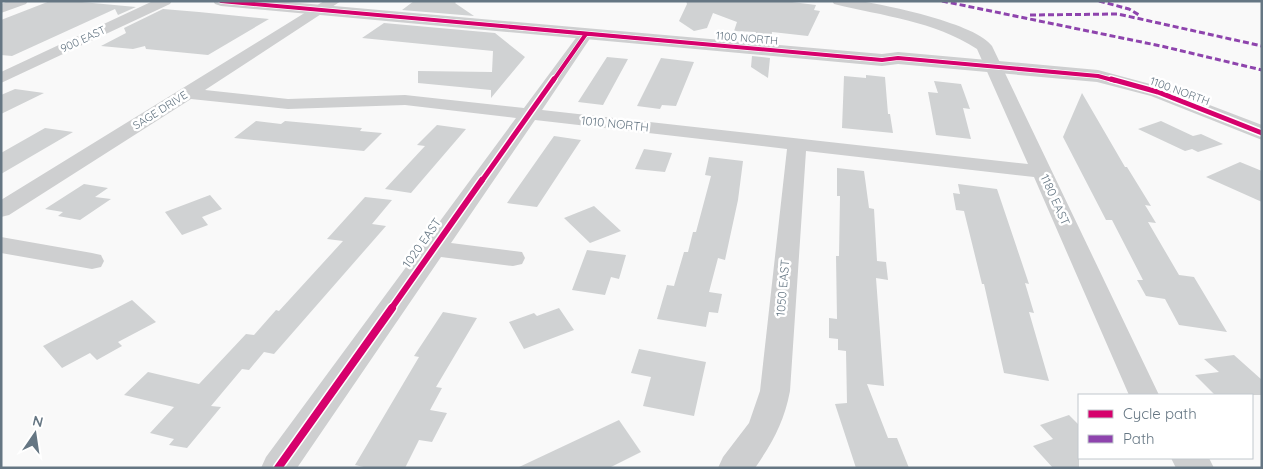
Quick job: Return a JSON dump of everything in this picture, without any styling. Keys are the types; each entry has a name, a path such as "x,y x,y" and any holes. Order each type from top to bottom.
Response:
{"street":[{"path":"1,9 21,1"},
{"name":"900 EAST","path":"1,78 166,1"},
{"name":"1100 NORTH","path":"222,1 327,6 586,34 882,60 900,68 1098,76 1158,92 1262,133"},
{"name":"1180 EAST","path":"839,1 945,26 974,38 984,46 998,72 1144,394"},
{"name":"SAGE DRIVE","path":"1,210 327,6"},
{"name":"1020 EAST","path":"278,468 432,248 586,34"},
{"name":"1100 NORTH","path":"998,72 1097,86 1152,101 1262,145"},
{"name":"1010 NORTH","path":"187,93 288,104 405,100 1043,172"},
{"name":"1050 EAST","path":"735,468 762,431 770,412 775,392 797,144"},
{"path":"1,245 92,261"},
{"path":"432,248 513,258"}],"building":[{"path":"50,1 136,7 118,15 115,9 12,56 1,55 1,20"},
{"path":"414,1 457,1 455,3 474,16 402,10"},
{"path":"686,1 784,1 816,5 814,10 820,11 808,36 772,32 771,42 754,41 756,32 734,31 737,22 713,13 707,28 694,31 679,21 687,4"},
{"path":"163,9 269,19 208,55 146,49 145,46 133,49 101,46 126,33 124,28"},
{"path":"384,23 495,33 525,57 491,98 491,90 418,83 418,71 492,72 493,51 362,38"},
{"path":"752,56 770,58 768,78 751,67"},
{"path":"607,57 628,59 603,105 578,102"},
{"path":"661,58 694,62 676,106 662,105 660,109 637,106"},
{"path":"866,75 885,77 888,114 890,114 893,133 842,128 844,76 866,78"},
{"path":"934,81 961,84 970,109 963,108 971,139 936,135 928,92 938,93"},
{"path":"15,89 44,93 1,114 1,95"},
{"path":"1082,93 1125,167 1127,167 1151,206 1145,205 1156,223 1148,222 1179,275 1194,277 1227,332 1179,325 1165,299 1146,296 1137,280 1143,280 1112,220 1106,220 1063,137"},
{"path":"256,121 281,124 285,121 362,128 360,131 382,133 364,151 234,138"},
{"path":"1161,121 1193,136 1201,134 1223,144 1198,152 1192,149 1185,151 1138,129"},
{"path":"437,125 466,129 411,193 385,189 425,146 417,145"},
{"path":"45,128 73,132 1,174 1,153"},
{"path":"554,136 581,140 537,207 507,203"},
{"path":"644,149 672,153 665,172 635,169"},
{"path":"709,157 743,161 738,200 725,260 718,258 709,292 722,294 718,313 709,312 706,327 657,319 667,285 674,286 684,252 688,252 693,232 696,232 711,176 705,175"},
{"path":"1240,162 1262,171 1262,202 1206,177"},
{"path":"837,168 864,171 869,208 874,209 877,261 886,262 888,280 876,278 884,386 867,384 888,438 897,438 909,468 856,468 835,404 847,403 846,351 838,350 838,339 829,338 829,318 837,319 836,256 839,256 840,196 837,196"},
{"path":"84,184 108,188 95,197 111,199 80,220 58,216 63,212 45,209"},
{"path":"958,184 997,189 1029,284 1025,283 1034,313 1029,312 1049,381 1004,373 984,284 982,284 964,211 956,210 953,193 960,194"},
{"path":"210,195 222,209 202,217 208,225 182,235 165,212"},
{"path":"365,197 392,200 372,224 386,226 274,354 264,352 249,370 242,369 211,406 221,407 187,448 169,445 174,439 150,433 174,407 124,395 148,372 199,384 246,334 254,335 276,310 279,311 343,241 327,239"},
{"path":"594,206 621,231 590,243 564,218"},
{"path":"587,250 626,255 619,279 611,277 605,295 572,290"},
{"path":"132,300 156,322 118,342 122,346 97,360 90,353 62,368 43,346"},
{"path":"559,308 574,330 524,349 509,322 534,313 537,316"},
{"path":"443,312 477,318 436,387 442,388 430,410 447,413 432,442 419,440 405,468 368,468 355,465 419,357 414,356"},
{"path":"639,349 706,362 694,416 643,406 651,377 631,373"},
{"path":"1234,355 1262,380 1262,395 1214,394 1195,375 1219,372 1204,359"},
{"path":"1069,415 1078,424 1079,468 1053,468 1033,446 1053,439 1040,425"},
{"path":"619,420 641,452 609,468 517,468"}],"marked path":[{"path":"942,1 1161,46 1262,70"},
{"path":"1099,1 1129,9 1139,15"},
{"path":"1030,15 1118,14 1262,46"}],"cycle path":[{"path":"221,1 882,60 898,58 1098,76 1158,92 1262,133"},
{"path":"278,468 586,34"}]}
